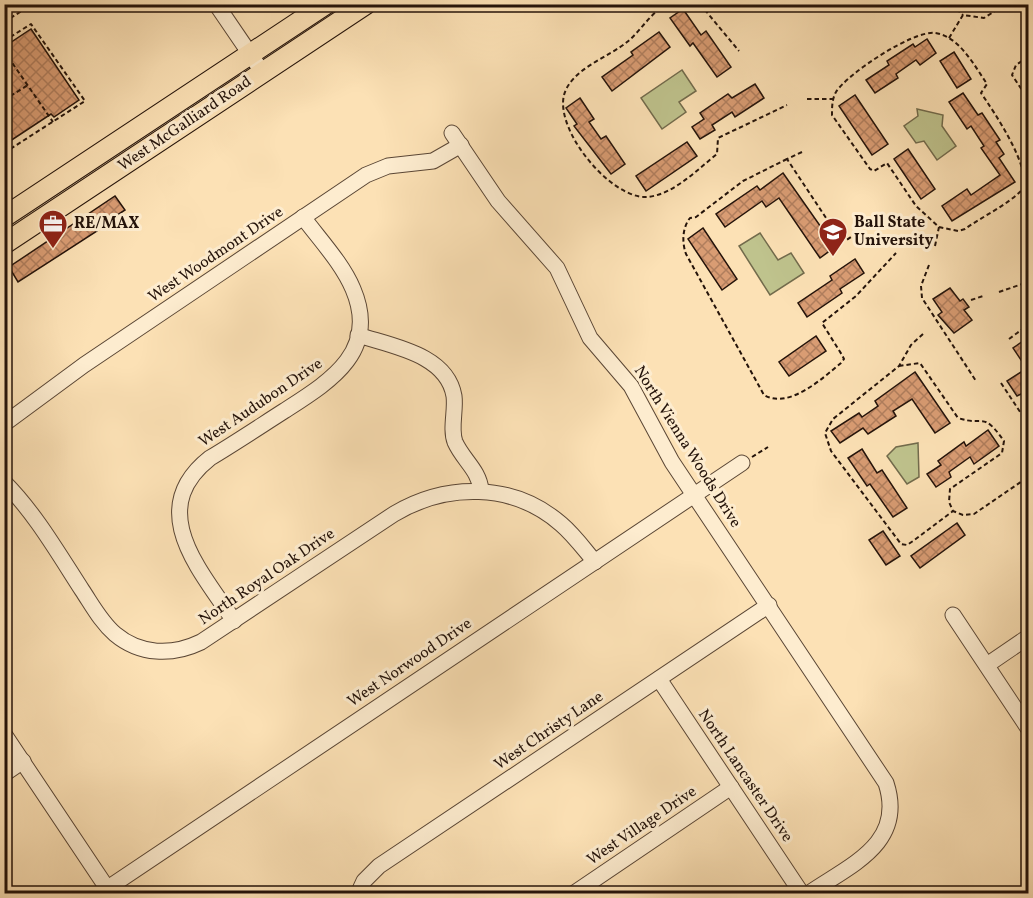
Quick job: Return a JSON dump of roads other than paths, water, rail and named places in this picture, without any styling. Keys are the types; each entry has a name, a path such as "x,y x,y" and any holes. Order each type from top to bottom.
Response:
{"main road":[{"name":"West McGalliard Road","path":"4,217 326,4"},
{"name":"West McGalliard Road","path":"4,244 366,4"}],"street":[{"path":"216,4 263,73"},
{"name":"West Woodmont Drive","path":"4,424 84,364 380,168 434,160 457,139"},
{"name":"North Vienna Woods Drive","path":"457,139 498,201 557,268 590,338 631,386 659,441 694,496 881,774 890,794 889,820 876,846 808,894"},
{"name":"West Audubon Drive","path":"234,621 183,540 180,512 185,492 201,465 331,380 351,356 358,336 360,320 354,290 303,217"},
{"path":"358,336 409,352 440,369 454,393 456,443 478,477 481,490"},
{"name":"West Norwood Drive","path":"106,892 742,464"},
{"name":"North Royal Oak Drive","path":"4,482 25,505 101,618 125,641 159,652 187,649 234,621 409,505 439,494 481,490 525,503 554,518 595,562"},
{"name":"West Christy Lane","path":"358,894 364,881 379,866 769,605"},
{"path":"953,615 1029,728"},
{"path":"987,665 1029,637"},
{"name":"North Lancaster Drive","path":"658,679 802,894"},
{"path":"4,734 106,892"},
{"path":"4,774 23,761"},
{"name":"West Village Drive","path":"573,894 731,788"}],"place":[{"name":"RE/MAX","path":"53,250"},
{"name":"Ball State University","path":"833,258"}]}
